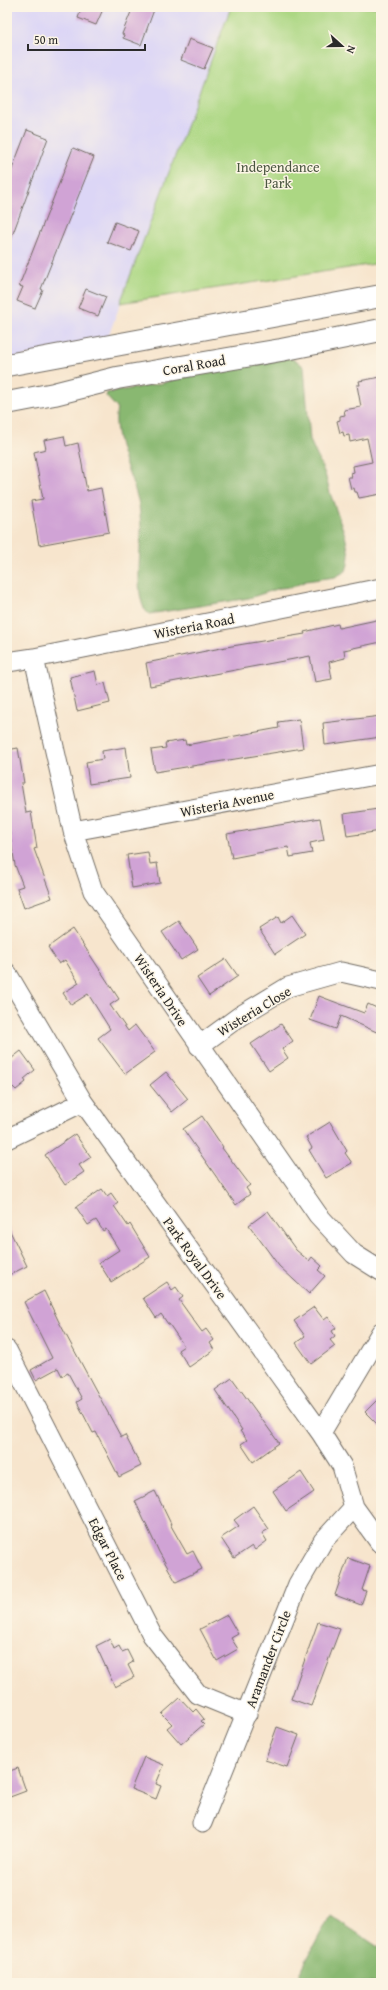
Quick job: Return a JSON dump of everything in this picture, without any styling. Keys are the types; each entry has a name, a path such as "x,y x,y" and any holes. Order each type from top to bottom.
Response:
{"main road":[{"path":"7,365 381,296"},
{"path":"274,316 281,350"},
{"name":"Coral Road","path":"7,403 54,394 117,378 281,350 381,330"},
{"path":"111,346 117,378"}],"street":[{"name":"Wisteria Road","path":"7,662 34,658 381,588"},
{"name":"Wisteria Drive","path":"34,658 73,831 93,891 199,1046 318,1215 354,1254 381,1271"},
{"name":"Wisteria Avenue","path":"73,831 381,774"},
{"name":"Wisteria Close","path":"199,1046 237,1018 288,987 341,972 381,981"},
{"name":"Park Royal Drive","path":"7,973 83,1102 321,1433 342,1466 354,1506 380,1543"},
{"path":"7,1139 83,1102"},
{"path":"321,1433 381,1332"},
{"name":"Edgar Place","path":"7,1350 152,1635 198,1694 247,1714"},
{"name":"Aramander Circle","path":"202,1823 298,1584 323,1541 354,1506"}],"shaded area":[{"path":"7,7 231,7 108,337 7,360"}],"green space":[{"name":"Independance Park","path":"231,7 381,7 381,263 120,303"},
{"path":"282,356 297,361 304,367 310,440 325,474 345,535 349,555 346,571 335,577 306,581 292,587 280,588 249,598 149,614 144,608 139,586 141,525 139,503 119,443 116,419 117,408 106,396 107,393 163,383 185,376"},
{"path":"330,1915 381,1949 381,1983 297,1983 303,1967"}],"building":[{"path":"82,7 104,7 96,25 78,18"},
{"path":"133,7 155,7 141,45 123,38 124,35 122,34"},
{"path":"189,39 213,48 204,69 181,60"},
{"path":"27,130 48,138 8,247 7,182"},
{"path":"73,148 94,157 41,289 43,290 35,308 17,301 23,287 19,286"},
{"path":"115,222 139,231 131,251 107,242"},
{"path":"86,289 106,297 98,316 78,308"},
{"path":"381,377 381,494 359,498 354,488 351,489 348,477 352,477 351,473 354,472 353,466 372,462 367,438 350,442 349,435 344,436 343,432 340,433 337,421 340,420 340,416 345,415 344,410 361,407 357,385 360,385 359,381"},
{"path":"64,436 66,446 78,443 87,491 101,488 109,532 39,545 31,501 43,499 34,452 46,449 44,440"},
{"path":"381,619 381,642 344,650 345,658 329,662 332,679 315,682 310,656 150,686 146,663 226,647 305,634 304,632 338,624 339,628"},
{"path":"95,671 98,685 105,683 110,703 77,711 70,677"},
{"path":"381,716 381,737 325,745 323,723"},
{"path":"299,719 303,748 155,772 151,750 166,748 165,743 185,740 186,745 279,728 278,722"},
{"path":"126,747 130,778 89,784 86,762 103,759 102,751"},
{"path":"18,748 24,783 21,783 26,813 31,812 37,848 34,849 52,898 24,908 17,888 23,886 15,865 7,817 7,750"},
{"path":"378,809 381,831 347,836 344,814"},
{"path":"320,818 324,840 310,843 312,853 290,857 288,847 232,858 227,834"},
{"path":"148,852 150,864 157,863 160,883 132,888 127,855"},
{"path":"292,915 305,934 275,954 259,929 278,917 281,923"},
{"path":"179,921 198,949 181,960 162,932"},
{"path":"73,929 119,999 110,1005 128,1031 135,1025 155,1052 125,1074 98,1038 110,1029 88,994 71,1005 63,993 79,983 65,960 59,964 48,947"},
{"path":"226,959 238,976 209,996 197,978"},
{"path":"319,996 364,1013 368,1004 381,1010 381,1034 341,1016 336,1029 310,1020"},
{"path":"281,1024 293,1041 282,1049 288,1058 269,1071 251,1044"},
{"path":"21,1051 35,1070 24,1079 26,1082 16,1090 13,1087 7,1091 7,1062"},
{"path":"166,1072 188,1099 172,1112 150,1085"},
{"path":"202,1116 223,1147 222,1148 250,1185 246,1188 250,1194 236,1205 183,1129"},
{"path":"330,1122 347,1151 345,1153 352,1163 326,1178 309,1150 312,1148 306,1137"},
{"path":"75,1134 91,1157 79,1165 84,1172 65,1185 45,1155"},
{"path":"102,1189 107,1196 111,1193 118,1203 114,1206 128,1226 130,1224 150,1257 111,1282 99,1263 119,1250 106,1229 103,1231 96,1220 88,1225 76,1207"},
{"path":"268,1211 296,1250 309,1261 312,1257 322,1266 318,1270 325,1276 309,1294 279,1266 249,1225"},
{"path":"7,1225 27,1266 7,1276"},
{"path":"167,1282 172,1290 176,1287 183,1297 179,1300 202,1332 206,1329 214,1340 210,1343 214,1350 189,1367 178,1350 184,1346 161,1314 156,1318 143,1298"},
{"path":"44,1291 121,1437 125,1435 141,1466 119,1477 96,1432 93,1433 77,1402 82,1399 68,1373 62,1376 58,1368 36,1380 31,1370 52,1358 24,1302"},
{"path":"314,1307 324,1320 328,1317 336,1328 332,1331 335,1336 330,1340 335,1346 311,1364 296,1343 305,1336 294,1321"},
{"path":"232,1378 279,1443 253,1462 241,1444 247,1440 240,1431 242,1430 215,1390"},
{"path":"381,1396 381,1428 365,1412"},
{"path":"301,1472 314,1492 286,1511 273,1491"},
{"path":"155,1491 170,1524 187,1554 193,1551 202,1569 176,1582 159,1552 135,1501"},
{"path":"253,1506 269,1529 262,1533 267,1541 255,1550 252,1546 234,1558 221,1538 239,1526 234,1520"},
{"path":"348,1558 370,1566 362,1590 366,1591 361,1605 335,1595"},
{"path":"227,1615 238,1634 231,1638 238,1649 217,1661 200,1629"},
{"path":"318,1622 340,1629 311,1706 291,1699"},
{"path":"110,1639 114,1649 119,1646 122,1652 127,1650 133,1662 128,1665 134,1677 115,1687 96,1646"},
{"path":"180,1698 193,1712 196,1709 204,1719 201,1721 204,1724 181,1744 167,1728 172,1724 162,1714"},
{"path":"277,1727 299,1735 287,1767 265,1760"},
{"path":"144,1757 164,1765 156,1784 161,1786 156,1799 131,1789"},
{"path":"18,1768 26,1791 10,1797 7,1795 7,1772"}]}
